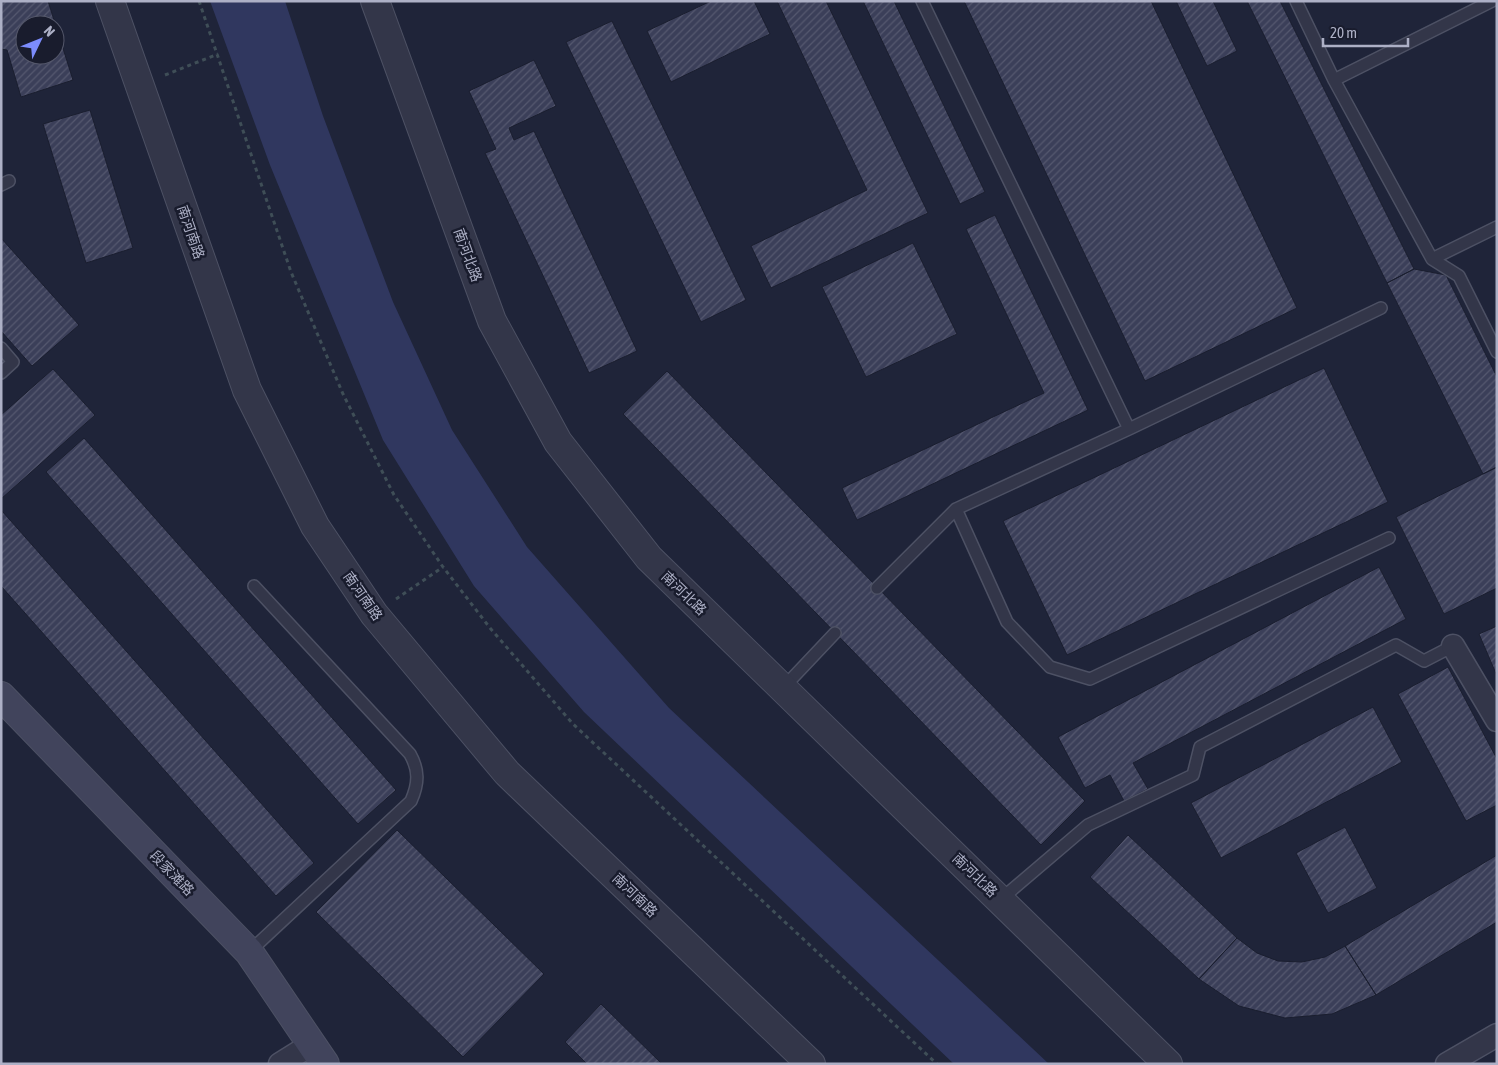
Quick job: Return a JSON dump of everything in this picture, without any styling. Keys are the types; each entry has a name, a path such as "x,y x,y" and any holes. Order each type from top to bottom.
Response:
{"main road":[{"name":"段家滩路","path":"1,696 249,952 319,1054"}],"street":[{"name":"南河南路","path":"110,1 247,390 315,526 374,614 507,773 811,1064"},
{"name":"南河北路","path":"375,1 492,321 558,442 649,558 1168,1064"},
{"path":"1453,646 1497,720"},
{"path":"1447,1064 1497,1035"},
{"path":"280,1064 319,1054"}],"lane":[{"path":"922,1 1130,429"},
{"path":"1296,1 1334,80 1432,259 1460,276 1497,352"},
{"path":"1334,80 1492,1"},
{"path":"1432,259 1497,227"},
{"path":"877,588 956,508 1130,429 1381,308"},
{"path":"1,348 13,362 1,373"},
{"path":"956,508 1007,622 1050,666 1090,679 1389,538"},
{"path":"249,952 412,801 418,777 416,765 410,754 254,586"},
{"path":"782,688 835,633"},
{"path":"1000,900 1088,825 1193,775 1200,747 1396,645 1424,661 1453,646"}],"path":[{"path":"199,1 291,272 343,394 394,495 443,567 490,628 573,724 937,1064"},
{"path":"139,86 218,54"},
{"path":"374,614 443,567"}],"water":[{"path":"210,1 285,1 323,116 393,302 452,430 527,547 669,708 1049,1064 954,1064 584,712 474,586 383,440 270,165"}],"building":[{"path":"1,1 48,1 52,15 15,15 15,65 65,65 65,55 73,80 21,97 7,50 1,49"},
{"path":"711,1 754,1 770,34 671,82 647,31"},
{"path":"777,1 826,1 928,213 771,288 751,246 867,190"},
{"path":"863,1 894,1 985,192 960,204"},
{"path":"964,1 1151,1 1297,308 1145,381"},
{"path":"1176,1 1213,1 1237,51 1207,66"},
{"path":"1247,1 1280,1 1414,269 1387,283"},
{"path":"612,21 746,300 701,322 566,42"},
{"path":"534,60 556,106 509,128 514,140 534,131 637,351 589,373 485,153 496,149 469,91"},
{"path":"90,110 133,248 86,263 43,124"},
{"path":"995,215 1088,410 857,520 842,488 1044,393 966,229"},
{"path":"1,238 79,325 32,366 1,331"},
{"path":"913,243 957,334 866,377 822,287"},
{"path":"1414,269 1446,275 1497,377 1497,467 1483,474 1387,283"},
{"path":"1324,368 1388,502 1067,655 1003,521"},
{"path":"53,369 95,415 1,499 1,415"},
{"path":"667,371 1085,801 1041,845 623,414"},
{"path":"84,438 396,790 358,824 46,472"},
{"path":"1497,467 1497,588 1444,614 1396,517"},
{"path":"2,511 314,863 276,896 1,586"},
{"path":"1379,567 1406,619 1133,763 1148,789 1124,801 1110,775 1085,788 1058,737"},
{"path":"1497,626 1497,676 1479,634"},
{"path":"1448,667 1497,759 1497,805 1466,821 1398,694"},
{"path":"1373,707 1402,762 1221,858 1191,803"},
{"path":"1345,827 1377,888 1328,913 1296,853"},
{"path":"397,830 544,974 463,1057 316,912"},
{"path":"1128,835 1237,938 1199,979 1090,877"},
{"path":"1497,855 1497,922 1376,995 1345,946"},
{"path":"1237,938 1257,953 1278,961 1302,962 1325,957 1345,946 1376,995 1332,1014 1285,1018 1239,1006 1199,979"},
{"path":"601,1004 662,1064 587,1064 565,1042"}]}
